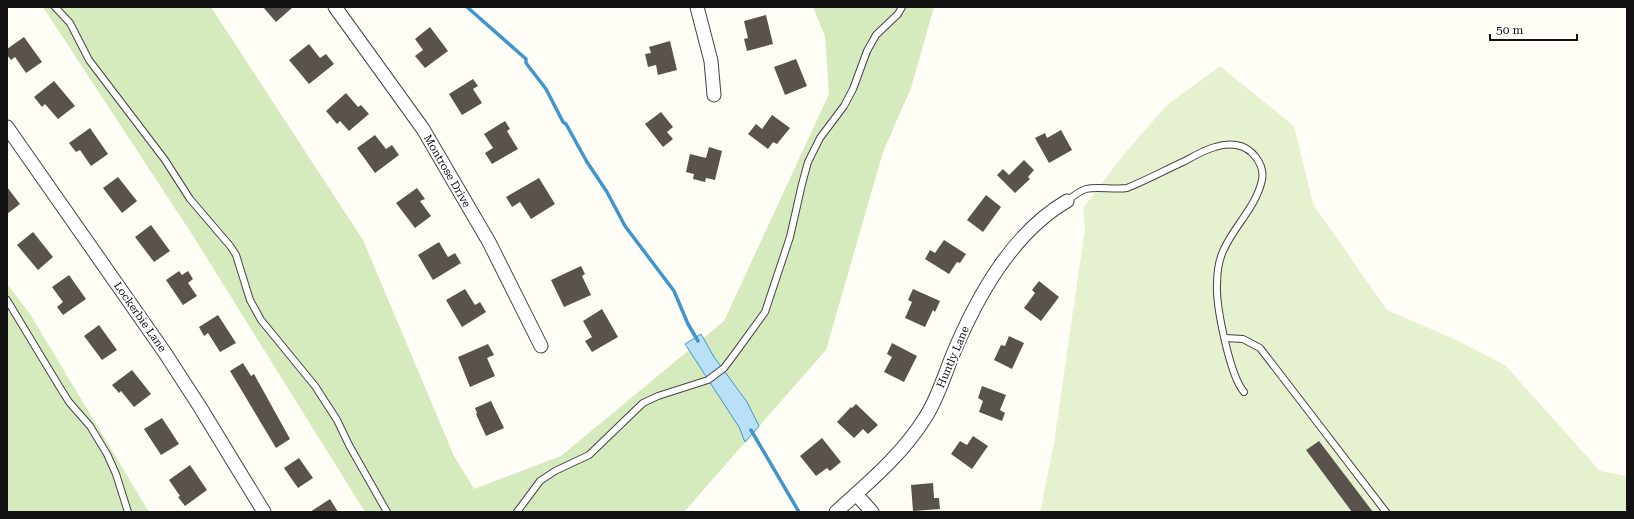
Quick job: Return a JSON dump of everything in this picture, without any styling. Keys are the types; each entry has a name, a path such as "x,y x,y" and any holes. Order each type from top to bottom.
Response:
{"street":[{"name":"Montrose Drive","path":"335,7 423,129 489,242 540,346"},
{"path":"697,7 711,61 714,95"},
{"name":"Lockerbie Lane","path":"7,127 165,353 264,512"},
{"name":"Huntly Lane","path":"836,512 881,471 905,446 926,417 941,386 975,305 1005,260 1036,223 1052,209 1066,201"},
{"path":"856,494 872,512"}],"lane":[{"path":"55,7 70,23 89,60 161,155 190,199 231,247 236,255 250,300 261,320 315,386 337,420 352,451 387,512"},
{"path":"517,512 540,481 555,471 589,456 643,403 658,396 708,380 724,368 765,312 790,237 808,162 820,138 844,106 853,90 867,51 876,35 898,14 902,7"},
{"path":"1066,201 1085,189 1095,188 1116,190 1127,188 1213,147 1236,145 1243,147 1252,153 1258,160 1262,170 1262,179 1256,197 1224,249 1218,277 1217,297 1234,375 1244,392"},
{"path":"7,300 58,386 69,402 90,426 107,454 116,474 128,512"},
{"path":"1225,338 1243,338 1260,348 1386,512"}],"green space":[{"path":"43,7 211,7 363,240 454,456 474,489 561,456 724,321 829,94 825,36 813,7 934,7 911,88 883,152 826,350 684,512 365,512 195,239"},
{"path":"1220,66 1294,126 1313,204 1387,310 1454,339 1505,365 1600,471 1627,476 1627,512 1040,512 1054,443 1085,228 1083,208 1124,154 1168,104"},
{"path":"7,284 30,314 149,512 7,512"}],"water":[{"path":"701,334 714,357 747,402 759,426 745,442 739,427 685,344"}],"building":[{"path":"263,7 293,7 276,22"},
{"path":"766,15 773,44 747,51 744,39 748,38 744,21"},
{"path":"430,27 448,51 425,68 415,56 423,50 415,39"},
{"path":"24,37 42,62 26,73 15,57 11,60 7,55 7,49"},
{"path":"670,41 677,70 658,75 656,65 648,67 645,54 651,53 649,47"},
{"path":"309,44 320,58 326,54 334,64 309,84 289,60"},
{"path":"796,59 807,86 785,95 774,67"},
{"path":"473,79 478,86 473,89 482,103 462,115 449,94"},
{"path":"54,81 75,106 58,119 45,104 42,107 34,97"},
{"path":"346,93 358,107 361,105 369,114 349,131 340,121 337,124 326,111"},
{"path":"661,112 673,127 667,132 673,139 663,147 645,124"},
{"path":"772,115 790,128 777,144 773,142 768,149 748,134 756,124 762,129"},
{"path":"505,121 510,129 507,131 518,149 492,164 485,153 493,148 484,134"},
{"path":"90,128 108,154 91,166 80,150 76,152 69,143"},
{"path":"1061,130 1072,150 1049,163 1035,138 1045,133 1047,138"},
{"path":"375,135 386,149 392,145 399,155 375,173 357,148"},
{"path":"709,147 722,151 715,180 706,178 705,182 693,179 694,174 686,172 690,154 706,158"},
{"path":"1024,160 1034,170 1028,177 1030,179 1015,193 997,175 1003,169 1009,175"},
{"path":"118,177 137,201 122,213 103,188"},
{"path":"539,178 555,204 531,219 520,202 512,207 506,197"},
{"path":"7,187 20,204 7,214"},
{"path":"417,188 425,199 420,201 431,216 415,228 396,203"},
{"path":"986,195 1001,207 983,232 967,220"},
{"path":"151,225 170,251 154,262 135,237"},
{"path":"33,232 53,257 38,270 17,245"},
{"path":"944,240 966,254 960,263 957,262 949,274 925,259 930,250 935,253"},
{"path":"439,242 448,257 455,253 461,263 433,280 418,255"},
{"path":"581,266 585,274 582,276 591,295 564,307 551,280"},
{"path":"179,271 182,275 188,271 193,279 188,283 197,296 183,305 166,280"},
{"path":"69,275 86,299 63,315 57,307 63,302 52,287"},
{"path":"1039,281 1059,297 1041,321 1024,308 1035,293 1032,290"},
{"path":"465,289 475,305 480,302 486,312 462,327 446,300"},
{"path":"913,289 940,301 935,312 933,310 925,327 905,318 912,302 908,300"},
{"path":"602,309 618,337 592,352 585,341 592,337 583,321"},
{"path":"218,315 236,343 220,352 208,333 204,336 199,327"},
{"path":"99,325 117,350 102,360 84,336"},
{"path":"1009,336 1024,343 1012,369 994,360 1001,345 1005,346"},
{"path":"892,343 917,356 904,382 884,372 892,357 887,354"},
{"path":"488,344 494,355 487,358 495,376 470,387 458,357"},
{"path":"243,363 251,376 254,374 290,439 276,448 230,371"},
{"path":"132,370 151,394 134,407 121,391 119,393 112,385"},
{"path":"982,386 1006,395 1000,410 1005,413 1002,421 979,412 983,401 978,398"},
{"path":"491,401 504,428 486,436 476,414 475,408"},
{"path":"856,404 878,425 868,434 863,429 854,438 837,422 851,407 852,408"},
{"path":"162,418 179,444 161,455 144,429"},
{"path":"973,436 988,446 972,469 951,454 960,441 967,445"},
{"path":"822,438 841,462 830,471 827,468 816,476 800,456"},
{"path":"1319,441 1373,512 1352,512 1306,450"},
{"path":"299,458 313,478 298,488 284,468"},
{"path":"190,465 207,490 185,506 178,497 180,496 169,480"},
{"path":"933,483 934,498 939,498 940,509 913,511 911,485"},
{"path":"330,499 338,512 310,512"}],"waterway":[{"path":"467,7 526,59 526,63 546,89 563,122 566,124 587,162 607,192 625,226 674,291 688,324 698,341"},
{"path":"751,430 799,512"}]}
